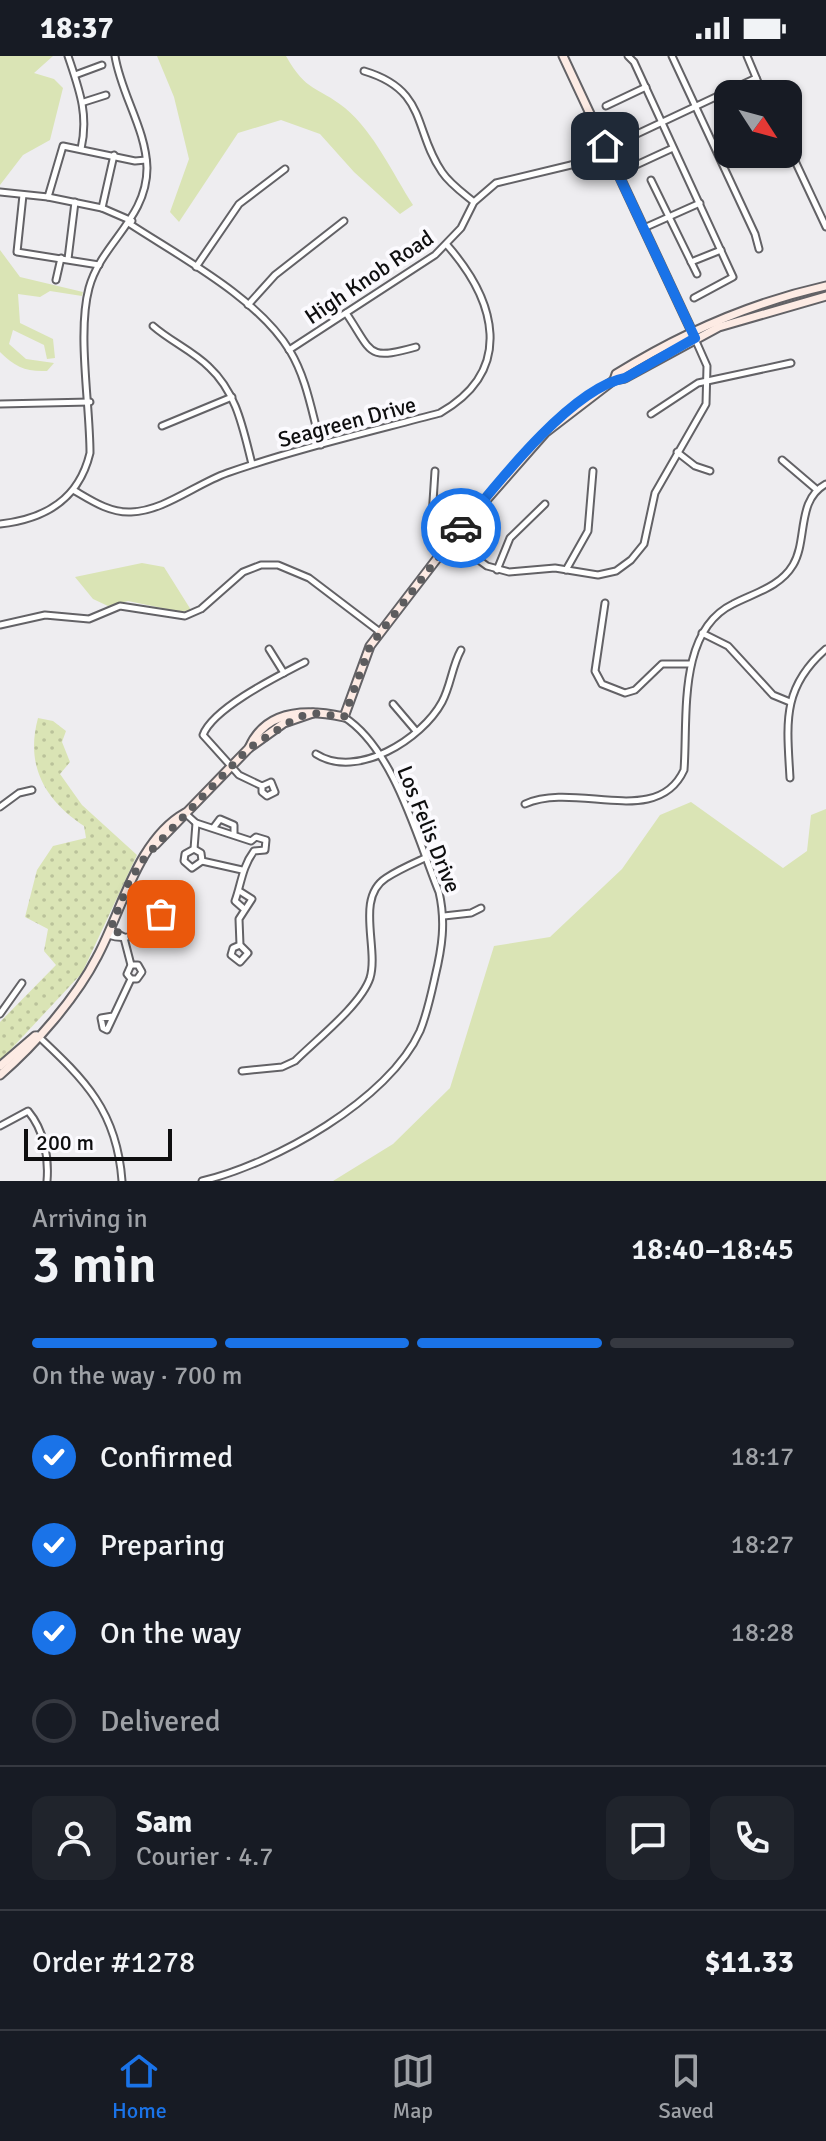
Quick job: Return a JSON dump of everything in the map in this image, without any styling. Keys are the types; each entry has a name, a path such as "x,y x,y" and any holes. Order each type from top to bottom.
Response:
{"main road":[{"path":"563,56 693,335"},
{"path":"0,1066 37,1035 84,980 109,933 129,882 155,845 231,766 249,748 284,723 313,713 344,717 360,666 380,632 452,539 537,441 566,413 614,380 625,378 693,335 755,305 826,286"},
{"path":"693,335 826,296"},
{"path":"0,1075 32,1045 37,1035"}],"street":[{"path":"68,56 84,102 86,119 81,149"},
{"path":"0,524 40,515 60,505 75,491 85,475 90,453 90,402 85,305 99,265 131,222 146,184 146,160 115,56"},
{"path":"628,56 646,87 733,277 694,298"},
{"path":"672,56 755,234 759,249"},
{"path":"747,56 756,78"},
{"path":"75,75 102,65"},
{"path":"364,71 396,86 412,104 441,171 474,202"},
{"name":"High Knob Road","path":"289,350 447,245 474,202 496,183 571,165 605,146 756,78"},
{"path":"606,106 646,87"},
{"path":"84,102 106,95"},
{"path":"48,197 60,148 146,160"},
{"path":"634,166 673,148"},
{"path":"102,208 114,155"},
{"path":"798,168 826,227"},
{"path":"196,267 239,204 285,169"},
{"path":"651,180 697,274"},
{"path":"0,192 48,197 102,208 131,222 248,305 289,350 301,373 321,445"},
{"path":"23,195 17,252 99,265"},
{"path":"56,280 65,258 75,202"},
{"path":"644,228 700,203"},
{"path":"248,305 275,275 344,221"},
{"name":"Seagreen Drive","path":"75,491 110,509 147,510 198,484 252,464 440,413 461,401 477,385 491,347 491,330 464,265 447,245"},
{"path":"691,262 721,250"},
{"path":"346,313 373,353 382,356 416,347"},
{"path":"153,326 208,366 232,397 252,464"},
{"path":"435,471 432,517 452,539 497,570 566,570 598,575 616,571 631,560 644,544 655,493 706,404 709,380 693,335"},
{"path":"651,414 686,389 709,380 791,363"},
{"path":"162,426 232,397"},
{"path":"0,404 90,402"},
{"path":"677,452 695,466 710,471"},
{"path":"782,460 816,489"},
{"path":"566,570 588,531 593,471"},
{"path":"525,804 555,795 637,802 666,795 677,785 684,770 691,664 702,633 715,614 786,576 796,561 806,509 816,489 826,484"},
{"path":"497,570 504,548 517,529 545,504"},
{"path":"0,625 45,615 89,619 120,606 185,616 201,609 243,572 261,565 278,565 309,578 380,632"},
{"path":"605,603 595,671 602,684 625,693 635,690 662,664 691,664"},
{"path":"702,633 728,646 773,695 790,702"},
{"path":"269,649 284,673"},
{"path":"790,778 790,702 801,675 826,649"},
{"path":"316,754 340,762 381,753 403,743 441,704 461,650"},
{"path":"262,786 231,766 203,735 206,726 249,694 305,662"},
{"path":"393,704 416,731"},
{"name":"Los Felis Drive","path":"202,1181 231,1174 306,1138 361,1099 400,1063 419,1033 426,1014 442,950 444,916 425,858 381,753 358,726 344,717"},
{"path":"0,807 19,793 32,790"},
{"path":"185,813 196,823 251,841 254,851 242,870 241,892 235,901 243,908"},
{"path":"214,827 220,819 228,820 234,825 234,833"},
{"path":"194,849 196,823"},
{"path":"251,841 260,837 267,844 262,852 254,851"},
{"path":"194,849 201,853 202,861 196,868 186,864 185,854 194,849"},
{"path":"242,1071 282,1067 295,1061 362,993 374,957 370,907 373,891 383,879 425,858"},
{"path":"202,861 242,870"},
{"path":"240,945 238,924 243,908 252,899 241,892"},
{"path":"444,916 471,913 481,908"},
{"path":"109,933 133,937 152,927 167,925 163,916 156,914 150,920 152,927"},
{"path":"113,1016 126,995 131,979 127,972 131,965 124,937"},
{"path":"131,965 138,965 142,972 137,979 131,979"},
{"path":"0,1014 22,983"},
{"path":"37,1035 76,1070 98,1099 118,1151 122,1181"},
{"path":"0,1126 28,1111 35,1119 45,1145 47,1181"}],"green space":[{"path":"0,56 53,56 34,73 54,79 63,88 50,140 23,155 0,185"},
{"path":"157,56 286,56 306,83 345,108 365,129 413,205 400,214 354,172 320,134 281,120 238,133 179,222 170,212 189,159 174,97"},
{"path":"0,250 20,277 83,292 82,296 50,291 40,297 18,294 20,323 53,339 55,358 47,359 44,345 13,330 9,344 26,359 54,363 47,371 21,368 0,352"},
{"path":"142,563 164,567 191,610 181,612 128,601 108,606 93,599 75,577"},
{"path":"38,718 53,721 66,731 62,742 70,762 60,774 82,805 137,855 82,973 0,1061 0,1022 56,965 44,951 48,929 25,917 37,870 53,846 86,838 84,826 59,805 42,780 34,751"},
{"path":"691,802 783,868 807,851 811,815 826,809 826,1181 333,1181 393,1144 450,1088 494,946 550,937 622,869 660,815"}],"way so far":[{"path":"161,914 153,915 150,920 152,927 133,937 124,937 110,930 129,882 145,857 249,748 296,718 313,713 344,717 360,666 370,646 461,528"}],"route":[{"path":"461,528 522,456 566,413 614,380 625,378 695,338 605,146"}]}
